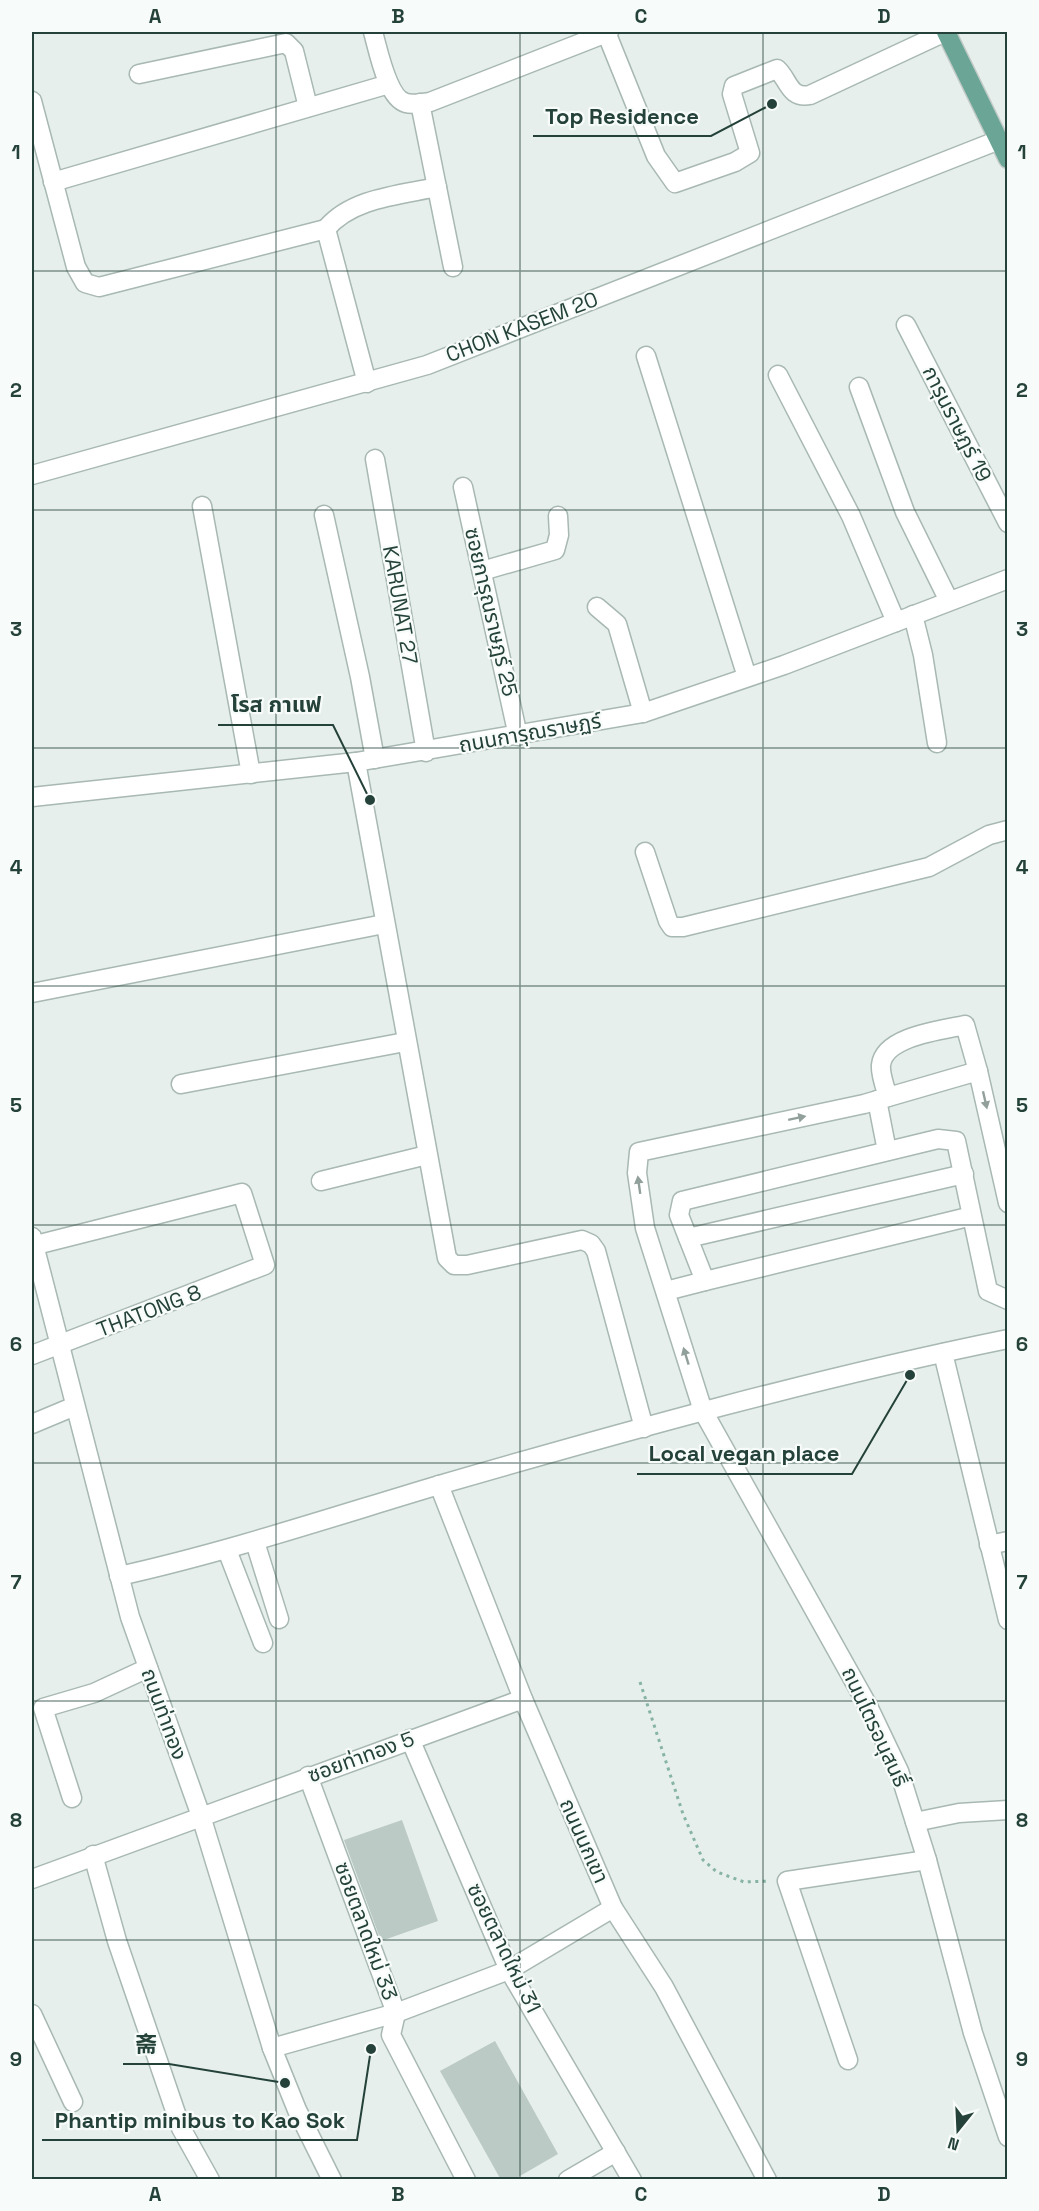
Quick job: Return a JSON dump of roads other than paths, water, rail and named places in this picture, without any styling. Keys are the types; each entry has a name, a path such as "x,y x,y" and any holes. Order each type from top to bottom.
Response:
{"main road":[{"path":"946,32 1005,153"}],"street":[{"path":"373,32 389,84 398,99 408,104 430,102 607,32 656,156 675,183 735,162 750,153 732,94 734,86 777,69 794,93 798,96 810,95 946,32"},
{"path":"139,74 286,43 294,51 308,107"},
{"path":"53,182 389,84"},
{"path":"32,101 76,267 85,283 99,286 326,229 335,217 364,203 437,187"},
{"path":"420,103 453,267"},
{"name":"CHON KASEM 20","path":"32,475 427,365 1005,153"},
{"path":"326,229 367,383"},
{"name":"การุนราษฏร์ 19","path":"906,325 1008,523"},
{"path":"646,356 747,677"},
{"path":"778,375 923,655 937,743"},
{"path":"859,387 905,512 950,601"},
{"name":"KARUNAT 27","path":"375,459 426,752"},
{"name":"ซอยการุณราษฎร์ 25","path":"463,487 518,736"},
{"path":"202,506 251,774"},
{"path":"324,515 358,667 375,759"},
{"path":"482,571 555,550 559,535 558,516"},
{"name":"ถนนการุณราษฏร์","path":"32,797 356,762 426,752 643,713 747,677 1008,579"},
{"path":"597,607 617,624 643,713"},
{"path":"356,762 405,1042 447,1258 454,1265 467,1265 582,1240 591,1244 596,1251 644,1428"},
{"path":"645,852 668,921 672,927 683,927 929,867 989,835 1008,830"},
{"path":"32,993 384,924"},
{"path":"887,1151 880,1066 883,1055 895,1044 910,1038 965,1025 978,1071 1008,1203"},
{"path":"181,1084 405,1042"},
{"path":"882,1098 978,1071"},
{"name":"ถนนไตรอนุสนธิ์","path":"882,1098 639,1152 637,1173 645,1228 703,1411 868,1706 900,1771 927,1860 973,2033 1008,2137"},
{"path":"705,1281 679,1215 682,1201 938,1139 956,1141 988,1291 1008,1300"},
{"path":"321,1181 427,1155"},
{"path":"688,1238 963,1174"},
{"name":"THATONG 8","path":"32,1243 242,1193 265,1265 32,1355"},
{"path":"666,1291 972,1216"},
{"name":"ถนนท่าทอง","path":"32,1243 119,1576 148,1668 201,1816 272,2048 297,2110 332,2180"},
{"path":"119,1576 227,1550 439,1485 703,1411 1008,1339"},
{"path":"942,1353 1008,1620"},
{"path":"32,1424 75,1406"},
{"name":"ถนนนกเขา","path":"439,1485 523,1700 614,1908 664,1988 767,2180"},
{"path":"989,1545 1008,1541"},
{"path":"255,1542 279,1619"},
{"path":"227,1550 263,1643"},
{"path":"72,1798 43,1708 94,1693 148,1668"},
{"name":"ซอยท่าทอง 5","path":"32,1880 308,1776 523,1700"},
{"name":"ซอยตลาดใหม่ 31","path":"410,1739 509,1970 632,2180"},
{"name":"ซอยตลาดใหม่ 33","path":"308,1776 396,2013 391,2035 466,2180"},
{"path":"915,1822 959,1813 1008,1810"},
{"path":"93,1856 117,1941 181,2128 210,2180"},
{"path":"848,2060 787,1881 927,1860"},
{"path":"272,2048 396,2013 509,1970 614,1908"},
{"path":"32,2014 73,2102"},
{"path":"568,2180 615,2152"}],"place":[{"name":"Top Residence","path":"772,104"},
{"name":"โรส กาแฟ","path":"370,800"},
{"name":"Local vegan place","path":"910,1375"},
{"name":"Phantip minibus to Kao Sok","path":"371,2049"},
{"name":"斋","path":"285,2083"}]}
